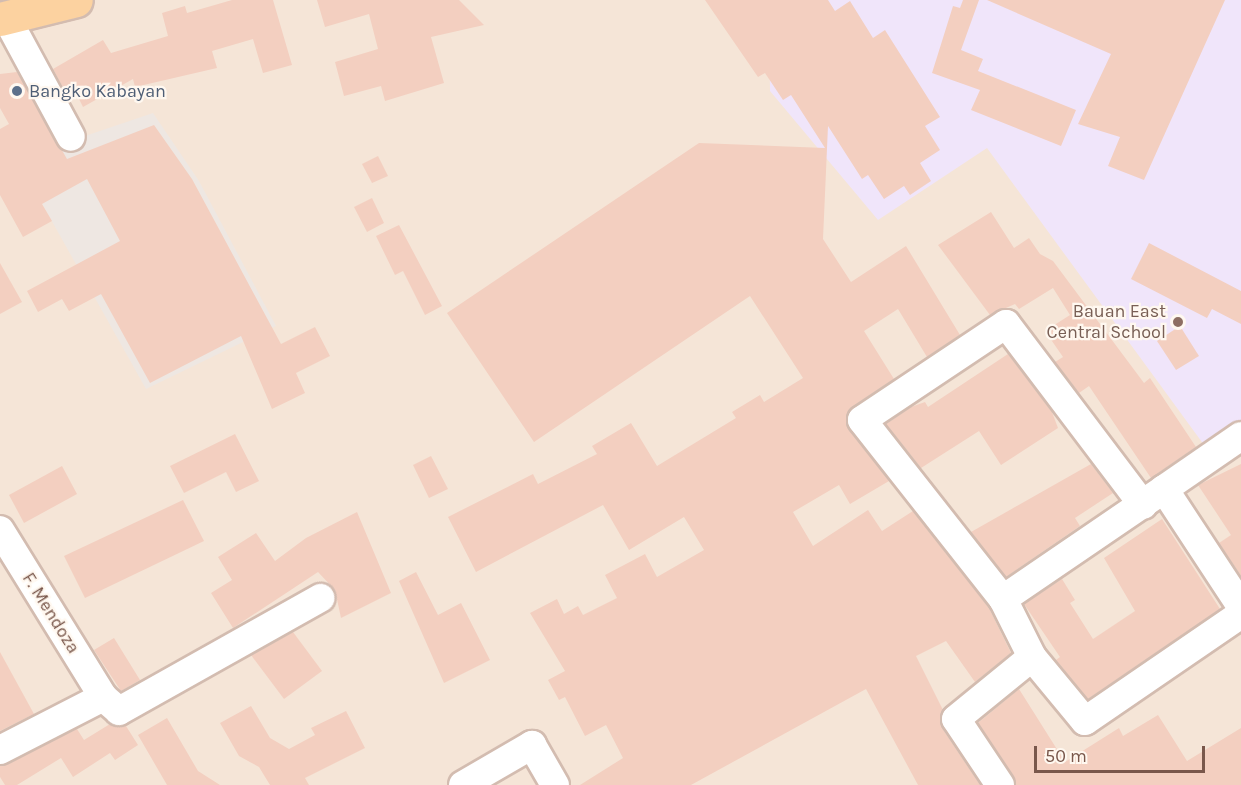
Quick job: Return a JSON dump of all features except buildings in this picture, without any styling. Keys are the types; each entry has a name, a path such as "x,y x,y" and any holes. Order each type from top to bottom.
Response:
{"main road":[{"path":"3,18 76,0"}],"street":[{"path":"3,18 71,137"},
{"path":"1241,606 1154,497 1006,324 862,420 1003,599 1032,657 1085,721 1241,614"},
{"path":"1003,599 1241,436"},
{"name":"F. Mendoza","path":"0,530 103,697"},
{"path":"0,750 103,697 119,711 321,598"},
{"path":"1000,785 956,719 1032,657"},
{"path":"463,785 531,745 555,785"}],"shaded area":[{"path":"0,0 1241,0 1241,785 0,785"},
{"name":"Bauan East Central School","path":"769,0 1241,0 1241,425 1207,449 987,148 878,220 770,91"},
{"path":"153,113 199,181 276,326 146,389 17,159"}],"place":[{"name":"Bangko Kabayan","path":"17,91"},
{"name":"Bauan East Central School","path":"1178,322"}]}
